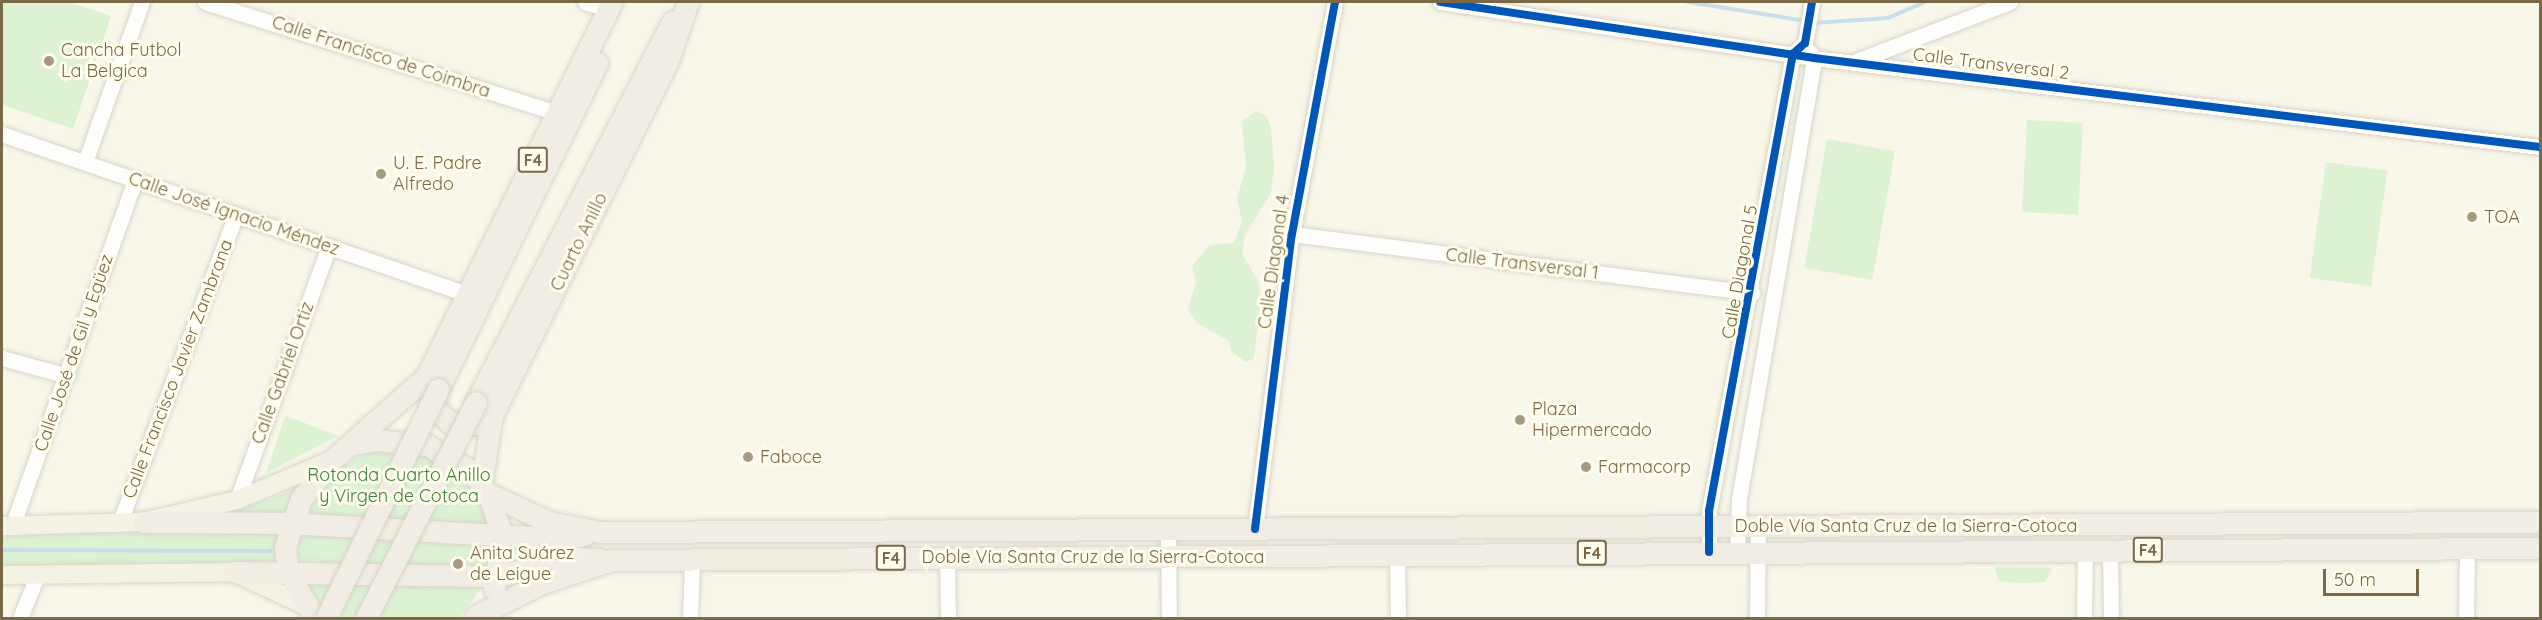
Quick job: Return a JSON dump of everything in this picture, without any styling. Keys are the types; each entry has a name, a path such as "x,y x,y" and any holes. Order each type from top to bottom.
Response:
{"highway":[{"path":"366,618 484,409 652,53 687,2"},
{"name":"F4","path":"313,615 288,572 289,523 312,480 332,460 432,382 467,294 556,113 613,4"},
{"path":"313,615 607,42 613,4"},
{"path":"432,382 434,407 450,423 472,426 484,409"},
{"name":"F4","path":"484,409 484,489"},
{"name":"F4","path":"351,445 375,440 427,445 460,461 484,489 502,536 499,576 475,617"},
{"name":"Doble Vía Santa Cruz de la Sierra-Cotoca","path":"484,489 543,520 600,532 1736,528 2541,522"},
{"path":"143,522 289,523 564,539 600,532"},
{"name":"Doble Vía Santa Cruz de la Sierra-Cotoca","path":"475,617 542,583 612,560 2541,548"},
{"path":"234,572 499,576 571,558 612,560"}],"main road":[{"path":"7,527 143,522 237,500 332,460"},
{"path":"2,575 234,572 313,615"}],"street":[{"path":"85,162 142,2"},
{"name":"Calle Francisco de Coimbra","path":"205,2 556,113"},
{"path":"585,2 613,4"},
{"name":"Calle Diagonal 4","path":"1255,529 1292,234 1335,2"},
{"name":"Calle Transversal 2","path":"1440,2 1814,58 2541,147"},
{"path":"1854,62 2010,2"},
{"path":"1793,54 1805,41 1811,5"},
{"path":"1805,41 1814,58"},
{"name":"Calle Diagonal 5","path":"1708,552 1708,528 1752,293 1793,54"},
{"name":"Calle Diagonal 5","path":"1746,552 1736,528 1814,58"},
{"name":"Calle José Ignacio Méndez","path":"2,137 85,162 467,294"},
{"name":"Calle José de Gil y Egüez","path":"7,527 68,376 135,179"},
{"name":"Calle Francisco Javier Zambrana","path":"119,524 236,215"},
{"name":"Calle Transversal 1","path":"1292,234 1752,293"},
{"name":"Calle Gabriel Ortiz","path":"237,500 329,246"},
{"path":"2,358 68,376"},
{"path":"1757,618 1746,552 1758,527"},
{"path":"1168,529 1170,618"},
{"path":"2466,618 2467,548"},
{"path":"2084,618 2085,550"},
{"path":"2110,550 2111,618"},
{"path":"1397,554 1398,618"},
{"path":"946,558 948,618"},
{"path":"690,618 692,560"},
{"path":"20,618 37,576"}],"green space":[{"name":"Cancha Futbol La Belgica","path":"2,2 69,2 111,16 73,129 2,105"},
{"path":"1256,111 1267,116 1271,129 1274,167 1271,193 1245,235 1242,253 1259,283 1260,306 1254,358 1246,362 1231,351 1229,341 1197,323 1188,309 1196,282 1192,266 1210,245 1234,243 1242,221 1237,198 1246,168 1242,121"},
{"path":"2027,120 2083,123 2078,215 2022,212"},
{"path":"1827,139 1895,151 1872,280 1804,268"},
{"path":"2326,162 2387,171 2371,286 2310,278"},
{"path":"287,416 338,436 266,473 284,419"},
{"name":"Rotonda Cuarto Anillo y Virgen de Cotoca","path":"394,449 426,454 455,468 482,505 488,529 305,515 320,487 341,466 367,453"},
{"path":"295,488 283,517 224,512 267,500"},
{"path":"138,530 278,530 276,561 2,568 2,536"},
{"name":"Rotonda Cuarto Anillo y Virgen de Cotoca","path":"299,531 490,546 488,569 298,561"},
{"path":"508,546 511,547 586,546 507,567"},
{"path":"1995,567 2052,568 2045,582 2018,583 1998,581"},
{"path":"303,579 483,585 460,618 330,618"}],"waterway":[{"path":"1688,2 1806,21"},
{"path":"1813,23 1888,18 1925,2"},
{"path":"2,550 271,551"}],"cycle path":[{"path":"1255,529 1292,234 1335,2"},
{"path":"1440,2 1814,58 2540,147"},
{"path":"1709,552 1709,511 1793,54 1805,43 1812,2"}],"place":[{"name":"Cancha Futbol La Belgica","path":"49,61"},
{"name":"U. E. Padre Alfredo","path":"381,174"},
{"name":"TOA","path":"2472,217"},
{"name":"Plaza Hipermercado","path":"1520,420"},
{"name":"Faboce","path":"748,457"},
{"name":"Farmacorp","path":"1586,467"},
{"name":"Anita Suárez de Leigue","path":"458,564"}]}
